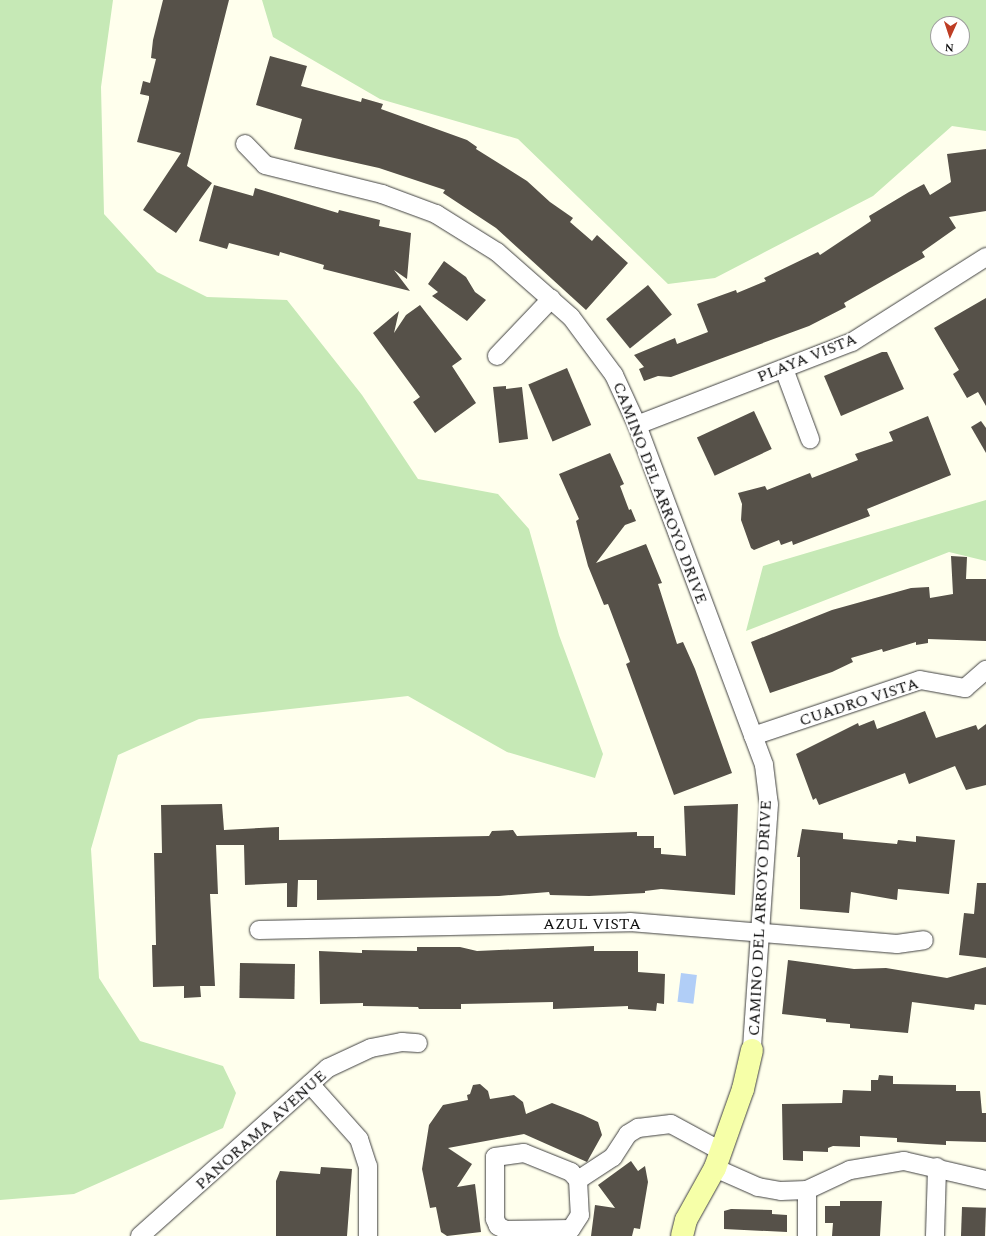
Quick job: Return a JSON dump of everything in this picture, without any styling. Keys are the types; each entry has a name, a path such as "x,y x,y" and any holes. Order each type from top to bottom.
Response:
{"street":[{"name":"CAMINO DEL ARROYO DRIVE","path":"245,144 265,165 382,194 436,214 496,252 571,317 614,375 637,426 764,765 770,804 752,1050 743,1089 718,1160 686,1220 682,1236"},
{"name":"PLAYA VISTA","path":"637,426 677,408 784,369 852,342 986,257"},
{"path":"497,356 551,299"},
{"path":"784,369 810,439"},
{"name":"CUADRO VISTA","path":"753,736 920,680 965,688 986,670"},
{"name":"AZUL VISTA","path":"259,930 630,922 761,931 897,944 924,940"},
{"name":"PANORAMA AVENUE","path":"140,1236 186,1198 328,1068 371,1048 402,1042 418,1043"},
{"path":"310,1084 359,1139 368,1166 368,1236"},
{"path":"578,1180 613,1157 628,1134 638,1128 671,1124 718,1160 758,1187 781,1191 807,1190 850,1170 876,1163 904,1161 937,1167 986,1180"},
{"path":"524,1153 571,1172 578,1180 580,1215 571,1229 506,1230 498,1226 495,1219 495,1157 524,1153"},
{"path":"935,1236 937,1167"},
{"path":"807,1190 807,1236"}],"green space":[{"path":"0,0 113,0 101,87 104,214 157,272 207,297 287,300 362,395 418,479 498,494 529,529 559,635 603,754 595,778 507,752 408,696 199,719 118,755 91,849 99,978 140,1041 223,1066 236,1093 223,1128 74,1194 0,1200"},
{"path":"262,0 986,0 986,131 952,126 873,196 715,278 668,284 518,139 380,99 273,37"},
{"path":"986,500 986,561 949,552 746,631 763,566"}],"water":[{"path":"681,973 697,975 693,1004 677,1002"}],"building":[{"path":"163,0 229,0 187,166 212,183 176,233 143,210 181,153 137,142 149,99 149,96 140,94 143,81 150,83 156,59 151,58 153,40"},
{"path":"270,56 307,66 301,86 361,102 362,98 383,104 381,109 467,140 477,147 476,149 527,181 550,202 573,218 570,222 592,241 597,235 628,263 586,310 496,228 443,193 445,190 379,168 294,149 302,119 256,105"},
{"path":"986,149 986,211 949,217 956,228 922,252 925,257 844,303 846,307 809,326 671,377 658,376 644,381 639,369 644,367 634,355 675,338 677,344 708,332 697,304 736,290 737,293 766,281 764,278 818,252 820,255 871,221 869,216 909,192 924,184 930,195 951,182 947,154"},
{"path":"214,185 253,196 255,188 338,213 339,210 380,220 379,226 411,233 407,279 394,270 410,291 323,269 324,265 280,252 279,256 229,243 227,249 199,241"},
{"path":"444,261 466,277 475,292 486,300 467,321 432,296 438,292 428,284"},
{"path":"648,285 672,315 630,349 606,319"},
{"path":"986,298 986,406 978,392 967,398 953,374 959,370 934,328"},
{"path":"420,305 462,359 452,366 476,403 435,433 413,402 420,397 373,333 399,311 394,333 406,315"},
{"path":"882,352 887,352 904,389 841,416 824,376"},
{"path":"567,368 591,425 553,441 528,384"},
{"path":"506,386 506,389 522,387 528,439 499,443 493,387"},
{"path":"754,411 772,449 715,476 697,438"},
{"path":"928,416 951,475 867,509 870,516 793,545 792,541 781,545 779,540 754,550 751,548 741,520 742,504 738,493 765,486 767,490 810,473 812,478 858,460 855,454 893,441 889,432"},
{"path":"981,421 986,428 986,453 971,427"},
{"path":"610,453 624,484 620,486 629,510 631,509 636,521 625,525 596,563 646,544 662,583 658,584 677,644 683,642 695,669 732,773 674,795 626,664 630,662 608,604 604,605 588,566 576,521 579,519 559,474"},
{"path":"951,556 967,557 966,579 986,579 986,641 928,639 928,643 916,645 916,642 883,652 882,649 851,658 853,662 832,672 770,693 751,642 832,610 911,588 929,587 930,598 953,594"},
{"path":"925,711 936,738 976,725 978,730 986,724 986,785 966,790 955,766 909,784 905,773 819,805 816,798 813,800 796,754 858,723 859,726 874,720 877,729"},
{"path":"222,804 224,830 279,827 279,840 489,836 492,831 513,830 517,836 637,832 637,836 654,836 654,848 661,848 661,854 686,856 684,806 738,804 735,895 661,889 645,891 645,893 589,896 550,895 549,892 499,896 317,900 317,880 298,880 297,907 287,907 287,883 245,885 244,845 216,845 218,894 210,894 215,986 200,986 201,997 184,998 184,986 153,987 152,945 156,945 154,853 162,853 161,805"},
{"path":"802,829 843,833 843,839 897,844 898,840 916,842 916,836 955,840 949,894 898,889 897,900 851,892 849,913 800,909 800,857 797,857"},
{"path":"977,883 986,883 986,958 959,955 964,913 974,914"},
{"path":"594,946 594,951 638,951 638,972 665,974 664,1004 657,1003 656,1011 628,1009 628,1006 553,1009 553,1002 461,1004 461,1009 419,1009 418,1007 363,1006 363,1003 320,1004 319,951 362,953 362,950 417,951 417,947 460,947 477,951"},
{"path":"788,960 854,969 886,968 947,978 986,967 986,1005 975,1004 974,1010 912,1002 908,1033 850,1028 850,1024 826,1022 826,1019 782,1014"},
{"path":"240,963 295,964 294,999 239,998"},
{"path":"879,1075 893,1076 893,1084 956,1085 956,1091 980,1091 982,1113 986,1113 986,1142 946,1141 946,1145 897,1142 897,1138 860,1136 860,1147 833,1146 828,1148 828,1152 803,1151 803,1161 783,1160 782,1104 842,1103 843,1090 871,1091 871,1080 878,1080"},
{"path":"480,1084 488,1091 490,1099 514,1095 523,1102 526,1114 552,1103 583,1115 598,1122 602,1135 587,1162 524,1134 448,1148 472,1164 457,1187 475,1184 481,1232 447,1236 441,1232 436,1207 430,1208 422,1169 429,1125 443,1105 468,1100 467,1095 470,1094 473,1085"},
{"path":"631,1161 638,1171 645,1166 648,1182 640,1229 634,1228 632,1236 591,1236 595,1205 615,1208 598,1185"},
{"path":"321,1167 352,1169 347,1236 276,1236 276,1181 280,1171 320,1174"},
{"path":"840,1201 882,1201 880,1236 832,1236 833,1223 825,1223 825,1206 840,1206"},
{"path":"962,1207 986,1208 985,1236 961,1236"},
{"path":"731,1209 772,1210 772,1214 787,1215 787,1232 724,1229 724,1211"}]}
